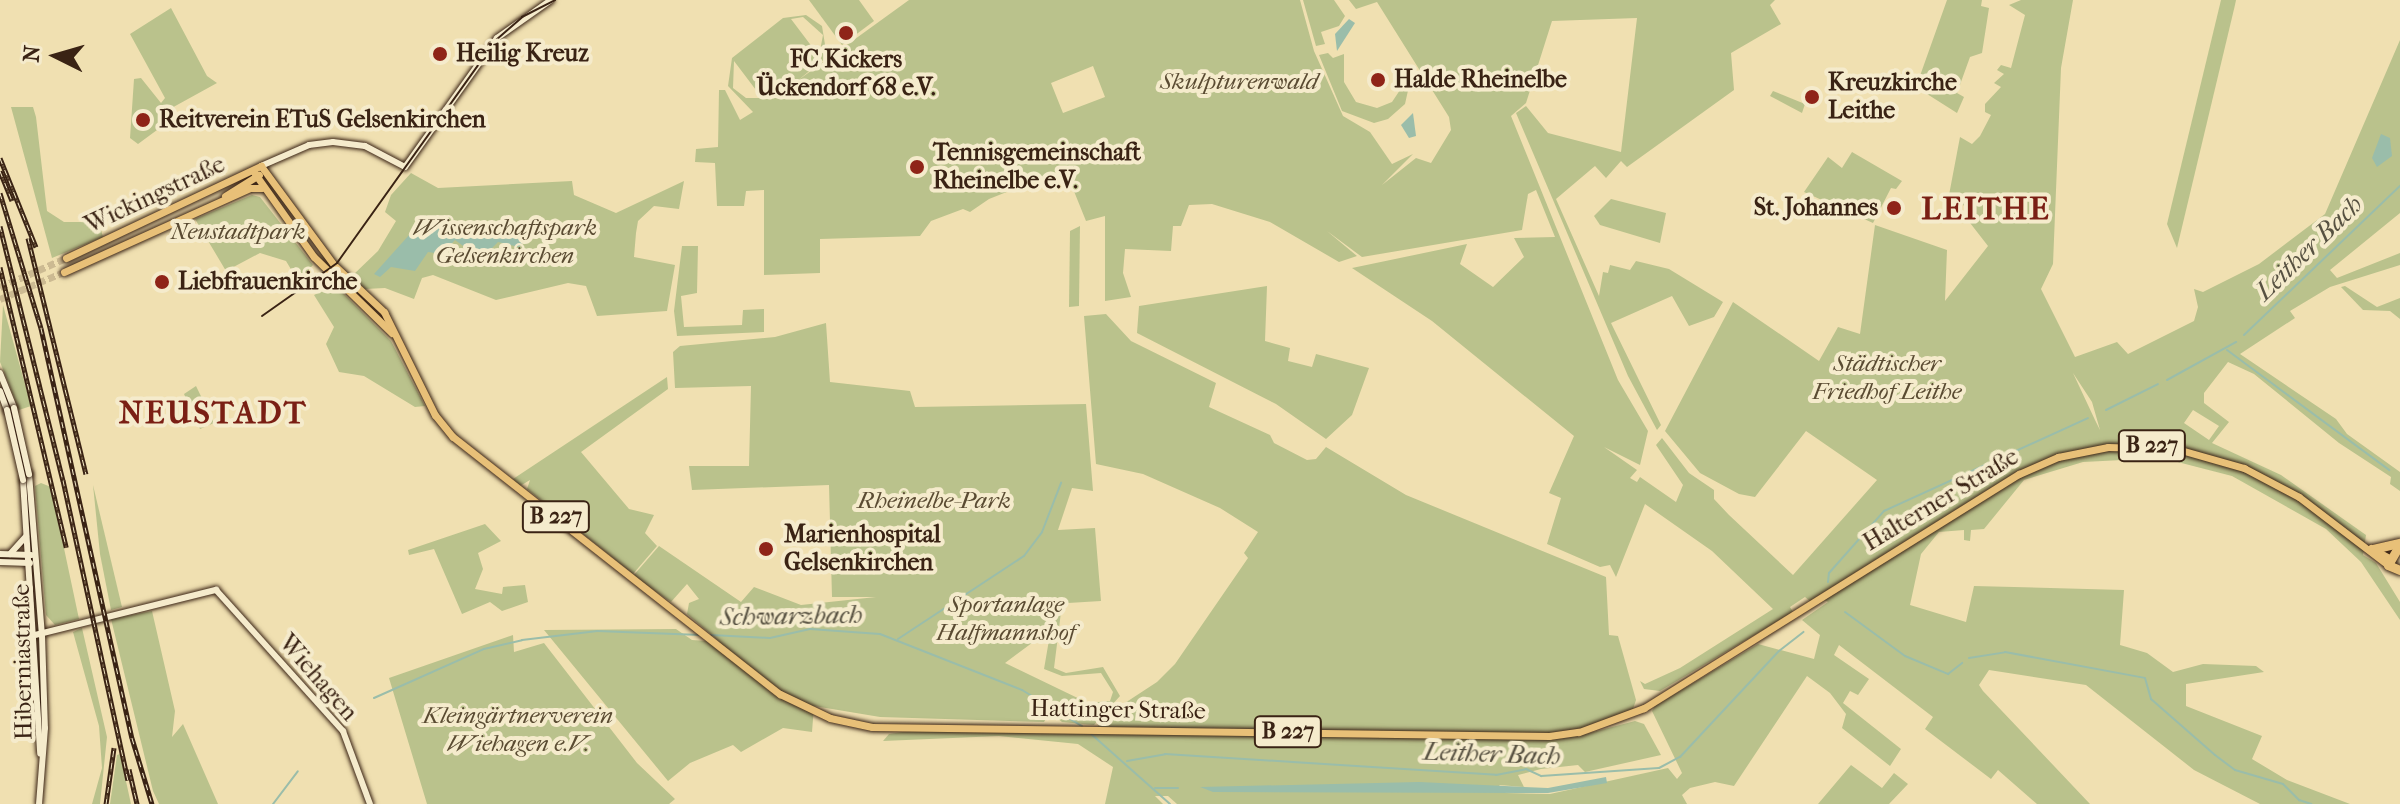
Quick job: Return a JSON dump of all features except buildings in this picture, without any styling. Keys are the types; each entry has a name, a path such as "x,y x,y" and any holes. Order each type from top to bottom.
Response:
{"highway":[{"path":"2373,549 2400,544"},
{"path":"2400,544 2393,562 2400,570"}],"main road":[{"path":"262,169 309,145 349,143 405,167 497,38 551,0"},
{"name":"Wickingstraße","path":"217,202 262,169"},
{"name":"B 227","path":"262,169 335,265 382,310 396,337"},
{"path":"254,174 262,188"},
{"name":"Wickingstraße","path":"66,258 254,174"},
{"name":"Wickingstraße","path":"64,272 217,202 253,187 262,188"},
{"name":"B 227","path":"262,188 317,260 396,337"},
{"name":"Hattinger Straße","path":"396,337 435,415 465,448 780,694 841,721 886,728 1549,736 1579,732 1644,708 1825,595"},
{"name":"Hiberniastraße","path":"0,373 29,474 39,557 39,804"},
{"name":"Hiberniastraße","path":"0,391 10,409 23,480 38,635"},
{"name":"Halterner Straße","path":"1825,595 2019,474 2099,448 2160,447 2221,459 2285,489 2393,562"},
{"path":"10,554 21,546 27,529"},
{"name":"Halterner Straße","path":"2348,534 2393,562"},
{"path":"0,554 29,555"},
{"name":"Hiberniastraße","path":"29,555 39,557"},
{"name":"Hiberniastraße","path":"30,563 39,557"},
{"path":"0,562 30,563"},
{"name":"Wiehagen","path":"38,635 216,590 343,731 370,804"}],"green space":[{"name":"FC Kickers Ückendorf 68 e.V.","path":"809,0 859,0 874,21 842,45"},
{"path":"909,0 1300,0 1314,51 1343,116 1370,132 1392,164 1413,154 1382,185 1416,158 1431,163 1451,130 1449,117 1377,2 1356,9 1349,0 1775,0 1770,5 1781,24 1731,53 1734,90 1627,167 1621,161 1606,178 1595,166 1556,199 1599,296 1603,272 1608,273 1610,265 1630,270 1636,261 1669,269 1723,302 1714,317 1689,326 1672,296 1611,323 1661,425 1657,430 1628,376 1516,113 1526,106 1548,133 1621,152 1637,18 1552,21 1526,103 1511,116 1618,380 1648,431 1640,465 1604,447 1637,470 1630,478 1637,482 1640,477 1676,502 1683,485 1656,445 1662,438 1689,473 1714,490 1714,499 1729,515 1793,575 1877,480 1806,431 1755,497 1739,494 1700,473 1665,431 1733,302 1819,361 1838,327 1860,334 1875,225 1947,250 1945,301 1988,246 1967,219 1974,213 1949,195 1960,137 1972,144 1980,136 1991,115 1985,112 1985,104 2001,87 1994,83 2004,74 1997,70 2001,65 2011,68 2025,15 2009,5 2021,0 2073,0 2061,68 2053,264 2041,289 2075,357 2117,342 2128,354 2194,321 2198,307 2194,289 2203,292 2259,264 2325,214 2400,40 2400,213 2330,270 2337,278 2400,253 2400,265 2330,287 2290,311 2295,318 2240,354 2336,419 2347,434 2400,472 2400,491 2390,484 2391,477 2339,443 2254,374 2228,362 2204,393 2204,403 2229,422 2212,443 2281,475 2366,535 2363,555 2376,563 2400,602 2400,620 2361,562 2326,529 2232,476 2162,458 2083,462 2024,480 1984,529 1971,530 1970,541 1964,540 1964,530 1939,532 1921,554 1910,605 1966,622 1974,586 2124,590 2120,645 2147,653 2173,672 2203,664 2256,666 2264,672 2186,684 2186,706 2262,736 2252,759 2287,780 2350,804 2260,804 2194,770 2086,685 1989,670 1979,685 1983,691 2090,804 2037,804 1998,770 1991,779 1925,729 1933,717 1839,645 1834,655 1869,679 1858,695 1850,691 1843,703 1901,749 1890,766 1842,728 1846,714 1830,693 1807,676 1734,786 1715,782 1690,788 1682,795 1687,804 1177,804 1168,796 1155,796 1163,804 1105,804 1113,767 1078,744 999,736 883,741 889,734 916,730 1578,736 1635,721 1644,724 1661,755 1585,772 1578,765 1541,769 1518,775 1524,787 1499,785 1506,793 1550,794 1668,768 1677,779 1682,773 1652,711 1655,706 1758,644 1814,659 1820,635 1802,620 1828,602 1820,598 1812,603 1805,597 1790,607 1793,612 1660,691 1644,689 1640,681 1645,684 1680,668 1773,609 1712,551 1645,504 1616,577 1610,565 1600,567 1547,544 1561,498 1549,493 1574,436 1432,321 1352,268 1467,244 1460,264 1493,287 1524,257 1514,238 1555,237 1536,190 1528,194 1522,230 1362,257 1327,231 1357,256 1339,262 1270,222 1212,204 1189,205 1181,226 1173,226 1171,251 1125,249 1123,273 1131,297 1105,301 1105,216 1086,221 1065,169 989,199 970,212 963,209 931,221 920,236 820,239 820,273 764,275 764,190 746,191 744,206 717,206 715,163 695,162 696,149 718,147 719,90 725,90 740,120 753,112 728,86 732,58 783,18 806,15 822,26 827,57 797,81","holes":["803,17 823,35 819,56 791,19","734,61 762,98 746,98 733,88","1093,66 1105,97 1063,113 1051,83","2073,373 2092,402 2100,430 2095,420","2193,410 2219,426 2209,440 2184,423"]},
{"path":"1303,0 1334,0 1345,16 1339,26 1321,32 1325,44 1316,46"},
{"path":"1947,0 1982,0 1981,6 1989,8 1982,53 1970,57 1957,93 1964,97 1957,113 1916,87"},
{"path":"2221,0 2236,0 2177,248 2167,224"},
{"path":"171,8 207,76 217,83 168,110 172,119 138,144 130,138 134,79 141,78 161,103 165,98 130,34"},
{"path":"1328,53 1333,58 1344,54 1344,82 1356,102 1377,108 1392,102 1400,90 1398,72 1409,86 1405,104 1388,119 1374,123 1342,111 1319,55"},
{"path":"1773,91 1805,104 1802,113 1770,96"},
{"path":"11,107 33,107 47,211 64,222 99,222 103,237 52,258"},
{"path":"1852,152 1902,181 1896,189 1891,188 1873,223 1804,192 1828,157 1842,168"},
{"name":"Wissenschaftspark Gelsenkirchen","path":"411,173 438,188 572,181 574,195 616,213 684,181 679,209 654,206 638,221 636,233 634,257 675,265 667,311 597,316 586,286 568,283 496,300 433,275 422,278 414,299 385,288 365,289 352,276 378,251 396,221 385,212 391,195"},
{"name":"Neustadtpark","path":"252,195 260,197 313,265 298,281 286,261 260,253 226,271 195,219"},
{"path":"1611,199 1666,213 1660,243 1600,225 1594,216"},
{"path":"1080,226 1079,306 1069,307 1070,231"},
{"path":"682,246 698,246 697,293 681,296 684,327 742,325 743,310 764,309 764,332 677,336 674,311"},
{"path":"335,285 391,341 425,406 415,407 364,376 339,372 326,344 334,327 314,295"},
{"path":"1267,286 1265,341 1290,348 1288,361 1312,367 1316,354 1369,368 1352,415 1326,439 1276,404 1137,333 1139,306"},
{"path":"2345,286 2377,307 2400,298 2400,319 2390,311 2363,310 2341,287"},
{"path":"3,305 31,406 19,410 0,362"},
{"path":"1106,314 1131,341 1216,383 1209,407 1270,435 1274,443 1307,460 1316,459 1326,447 1406,495 1606,577 1609,635 1618,636 1636,700 1633,709 1580,730 1550,734 1097,728 1105,716 1157,682 1175,664 1248,558 1244,553 1258,532 1220,508 1143,474 1096,464 1084,316"},
{"path":"826,323 830,382 910,391 915,407 1086,404 1093,491 1072,488 1058,530 1095,528 1101,601 1068,603 1061,612 1054,668 1066,673 1103,667 1120,696 1094,725 1062,722 1050,712 1044,722 880,717 814,706 812,732 783,728 741,752 733,745 690,763 668,781 544,630 676,629 692,640 720,642 687,614 689,603 699,599 687,584 671,602 633,576 659,546 741,602 754,587 801,605 876,597 832,597 829,485 692,490 689,466 749,466 751,386 675,388 673,352 680,346 775,337","holes":["1040,637 1049,640 1044,669 1062,676 1101,673 1113,692 1110,701 1088,703 1005,663"]},
{"path":"667,377 668,389 581,452 629,509 654,515 645,533 657,546 633,574 527,489 530,480 520,486 513,479"},
{"path":"196,386 214,423 200,429 184,394"},
{"path":"41,483 51,487 79,619 55,625 46,615 35,486"},
{"path":"93,485 122,607 111,610 100,554"},
{"path":"485,524 501,541 478,553 483,569 475,589 502,594 503,587 525,585 528,602 502,611 490,602 462,614 434,549 409,555 408,550"},
{"path":"152,611 175,711 172,737 183,724 218,804 159,804 153,791 111,619"},
{"path":"82,628 107,737 100,804 92,804 102,768 99,726 73,632"},
{"name":"Kleingärtnerverein Wiehagen e.V.","path":"513,635 514,652 544,643 637,763 675,799 669,804 427,804 389,678"},
{"path":"120,754 131,804 110,804 117,755"},
{"path":"1851,765 1882,788 1894,773 1908,784 1889,804 1818,804"}],"shaded area":[{"path":"1349,19 1355,23 1337,51 1335,34"},
{"path":"1413,113 1416,136 1409,138 1401,125"},
{"path":"2381,134 2390,138 2392,156 2377,167 2372,158"},
{"path":"419,224 529,235 519,247 498,242 481,259 455,240 442,254 428,252 415,271 391,267 380,277 374,274"},
{"path":"1606,777 1607,783 1548,793 1213,792 1200,787 1419,782 1548,788"}],"waterway":[{"name":"Leither Bach","path":"2244,335 2400,186"},
{"name":"Leither Bach","path":"2167,380 2236,342"},
{"path":"2227,350 2389,470"},
{"name":"Leither Bach","path":"2106,410 2158,384"},
{"name":"Leither Bach","path":"1828,582 1829,573 1884,511 2088,418"},
{"path":"898,639 1024,556 1042,532 1061,483"},
{"path":"1845,612 1905,656 1948,674 1962,663"},
{"name":"Schwarzbach","path":"711,635 770,638 810,629 880,634 1022,690 1082,726"},
{"name":"Schwarzbach","path":"374,698 484,649 522,640 597,631 701,635"},
{"name":"Leither Bach","path":"1127,761 1165,754 1496,775 1526,769 1541,776 1659,768 1680,757 1779,651 1803,632"},
{"path":"1969,658 2005,652 2145,678 2151,699 2215,755 2235,770 2283,784 2299,800 2311,804"},
{"name":"Schwarzbach","path":"1090,733 1170,804"},
{"name":"Schwarzbach","path":"273,804 298,771"},
{"path":"1155,788 1178,788"}],"tunnel":[{"path":"0,287 66,258"},
{"path":"0,299 64,272"}],"tram line":[{"path":"262,316 337,263 496,40 522,17 555,0"}],"railway":[{"path":"0,158 36,247"},
{"path":"0,171 12,201"},
{"path":"0,193 41,328 132,738 152,804"},
{"path":"0,226 63,480 128,780"},
{"path":"28,238 86,474"},
{"path":"0,267 66,547"},
{"path":"106,804 114,748"},
{"path":"129,769 137,804"}],"place":[{"name":"FC Kickers Ückendorf 68 e.V.","path":"846,33"},
{"name":"Heilig Kreuz","path":"440,54"},
{"name":"Halde Rheinelbe","path":"1378,80"},
{"name":"Kreuzkirche Leithe","path":"1812,97"},
{"name":"Reitverein ETuS Gelsenkirchen","path":"143,120"},
{"name":"Tennisgemeinschaft Rheinelbe e.V.","path":"917,167"},
{"name":"St. Johannes","path":"1894,208"},
{"name":"Liebfrauenkirche","path":"162,282"},
{"name":"Marienhospital Gelsenkirchen","path":"766,549"}],"district":[{"name":"LEITHE","path":"1986,209"},
{"name":"NEUSTADT","path":"213,413"}],"park label":[{"name":"Skulpturenwald","path":"1239,82"},
{"name":"Städtischer Friedhof Leithe","path":"1887,378"},
{"name":"Rheinelbe-Park","path":"934,501"},
{"name":"Sportanlage Halfmannshof","path":"1006,619"}]}
